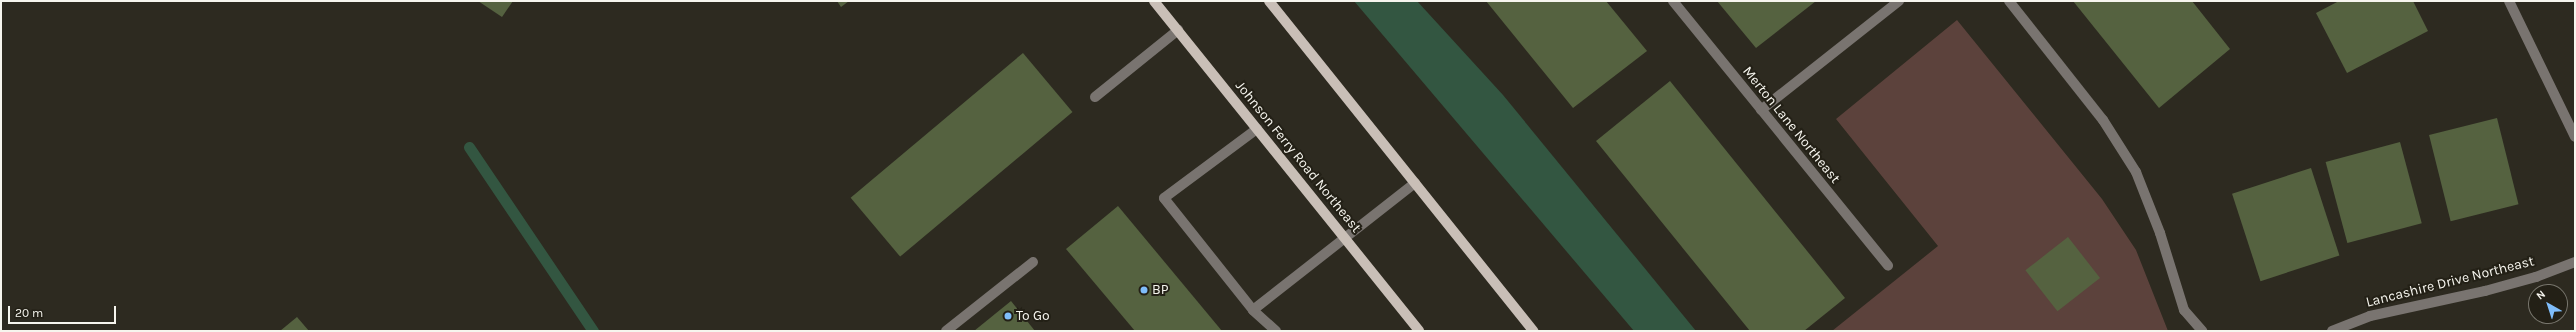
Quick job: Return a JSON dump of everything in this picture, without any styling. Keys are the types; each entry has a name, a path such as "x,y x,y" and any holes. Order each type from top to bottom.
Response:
{"main road":[{"name":"Johnson Ferry Road Northeast","path":"1154,1 1419,331"},
{"path":"1269,1 1532,331"}],"street":[{"name":"Merton Lane Northeast","path":"1673,1 1888,266"},
{"path":"1761,110 1899,1"},
{"path":"2009,1 2103,120 2136,172 2160,233 2184,310 2202,331"},
{"path":"2509,1 2575,137"},
{"path":"1095,97 1178,30"},
{"path":"1257,129 1164,198 1253,310 1276,331"},
{"path":"1253,310 1415,183"},
{"path":"946,331 1032,262"},
{"name":"Lancashire Drive Northeast","path":"2332,331 2370,316 2484,291 2536,277 2575,262"}],"shaded area":[{"path":"1354,1 1417,1 1503,95 1696,331 1634,331"},
{"path":"1957,20 2102,199 2136,250 2168,331 1832,331 1938,246 1836,119"}],"building":[{"path":"478,1 513,1 502,17"},
{"path":"837,1 849,1 841,7"},
{"path":"1486,1 1606,1 1647,51 1573,108"},
{"path":"1717,1 1816,1 1756,48"},
{"path":"2073,1 2192,1 2230,49 2159,108"},
{"path":"2339,1 2413,1 2428,31 2347,73 2316,13"},
{"path":"1023,53 1072,112 900,257 851,198"},
{"path":"1670,81 1845,298 1804,331 1750,331 1596,141"},
{"path":"2497,118 2519,204 2451,221 2429,135"},
{"path":"2400,142 2422,223 2347,243 2326,162"},
{"path":"2311,168 2339,255 2260,281 2232,194"},
{"name":"BP","path":"1118,206 1222,331 1135,331 1066,249"},
{"path":"2068,237 2100,278 2057,311 2025,270"},
{"name":"To Go","path":"1011,301 1035,331 974,331"},
{"path":"297,317 309,331 280,331"}],"waterway":[{"path":"469,147 593,331"}],"place":[{"name":"BP","path":"1144,290"},
{"name":"To Go","path":"1008,316"}]}
